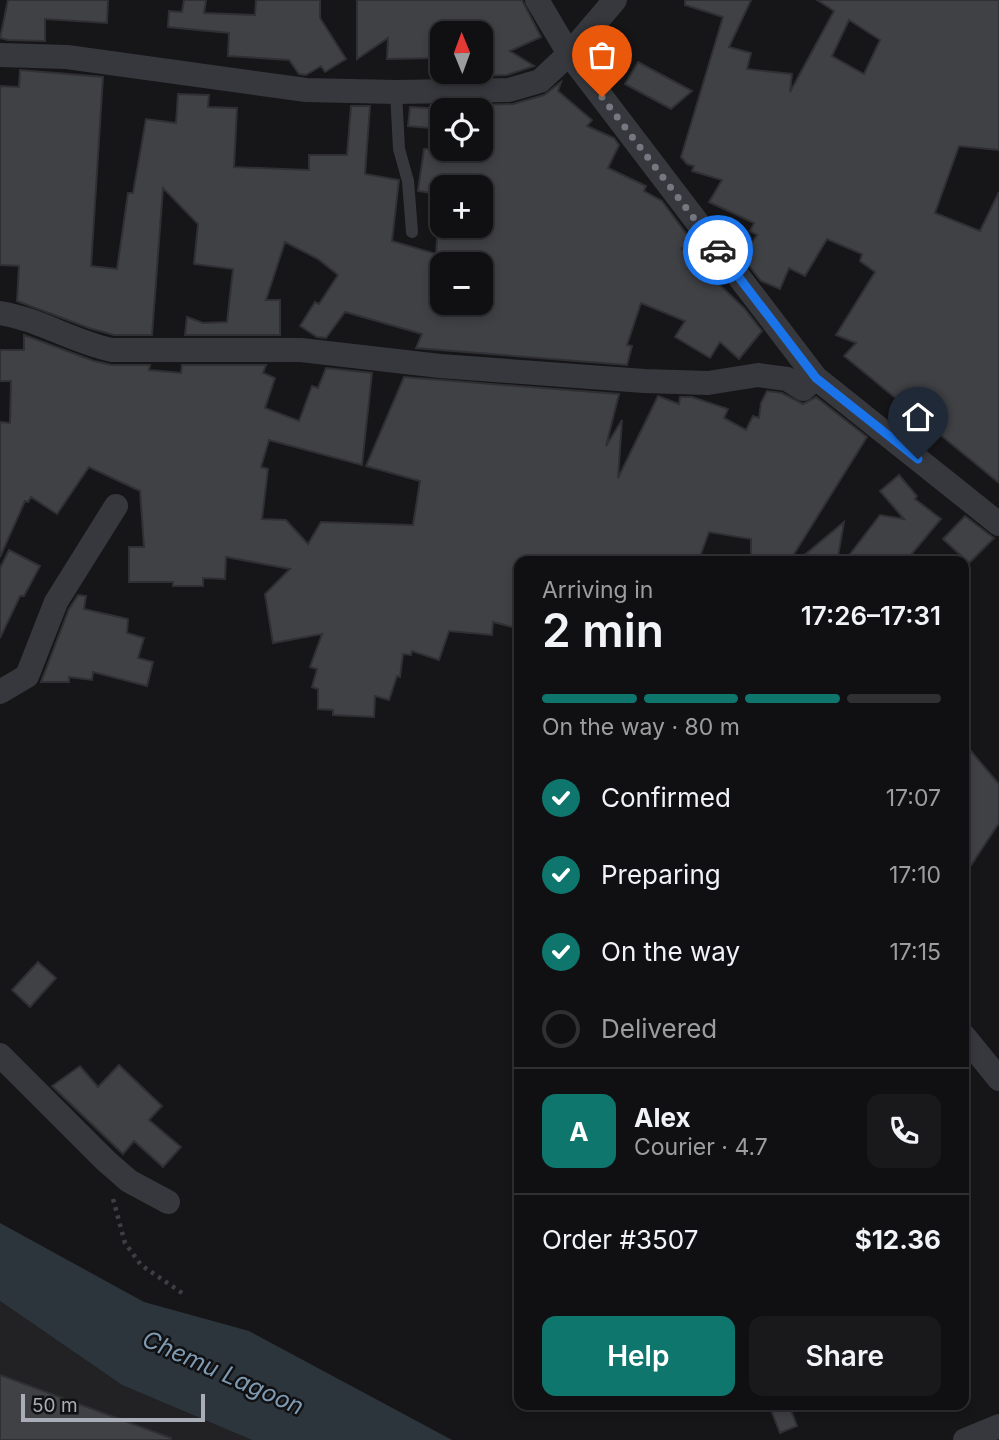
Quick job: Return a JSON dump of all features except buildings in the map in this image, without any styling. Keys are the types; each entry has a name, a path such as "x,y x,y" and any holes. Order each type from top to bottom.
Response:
{"street":[{"path":"537,0 569,54 816,378 999,524"},
{"path":"0,55 67,57 306,90 509,90 540,80 569,54 615,0"},
{"path":"0,313 112,350 301,350 440,366 643,382 708,383 758,375 787,379 803,389 816,378"},
{"path":"0,692 27,676 56,602 116,506"},
{"path":"969,1042 999,1079"},
{"path":"0,1055 106,1161 129,1181 168,1202"},
{"path":"965,1440 999,1426"}],"lane":[{"path":"396,92 399,149 408,181 412,232"}],"path":[{"path":"112,1195 125,1243 141,1265 185,1295"}],"shaded area":[{"path":"0,1301 122,1385 252,1440 0,1440"}],"water":[{"name":"Chemu Lagoon","path":"0,1223 144,1302 249,1331 452,1440 252,1440 122,1385 0,1301"}],"way so far":[{"path":"602,97 718,250"}],"route":[{"path":"718,250 816,378 918,459"}]}
